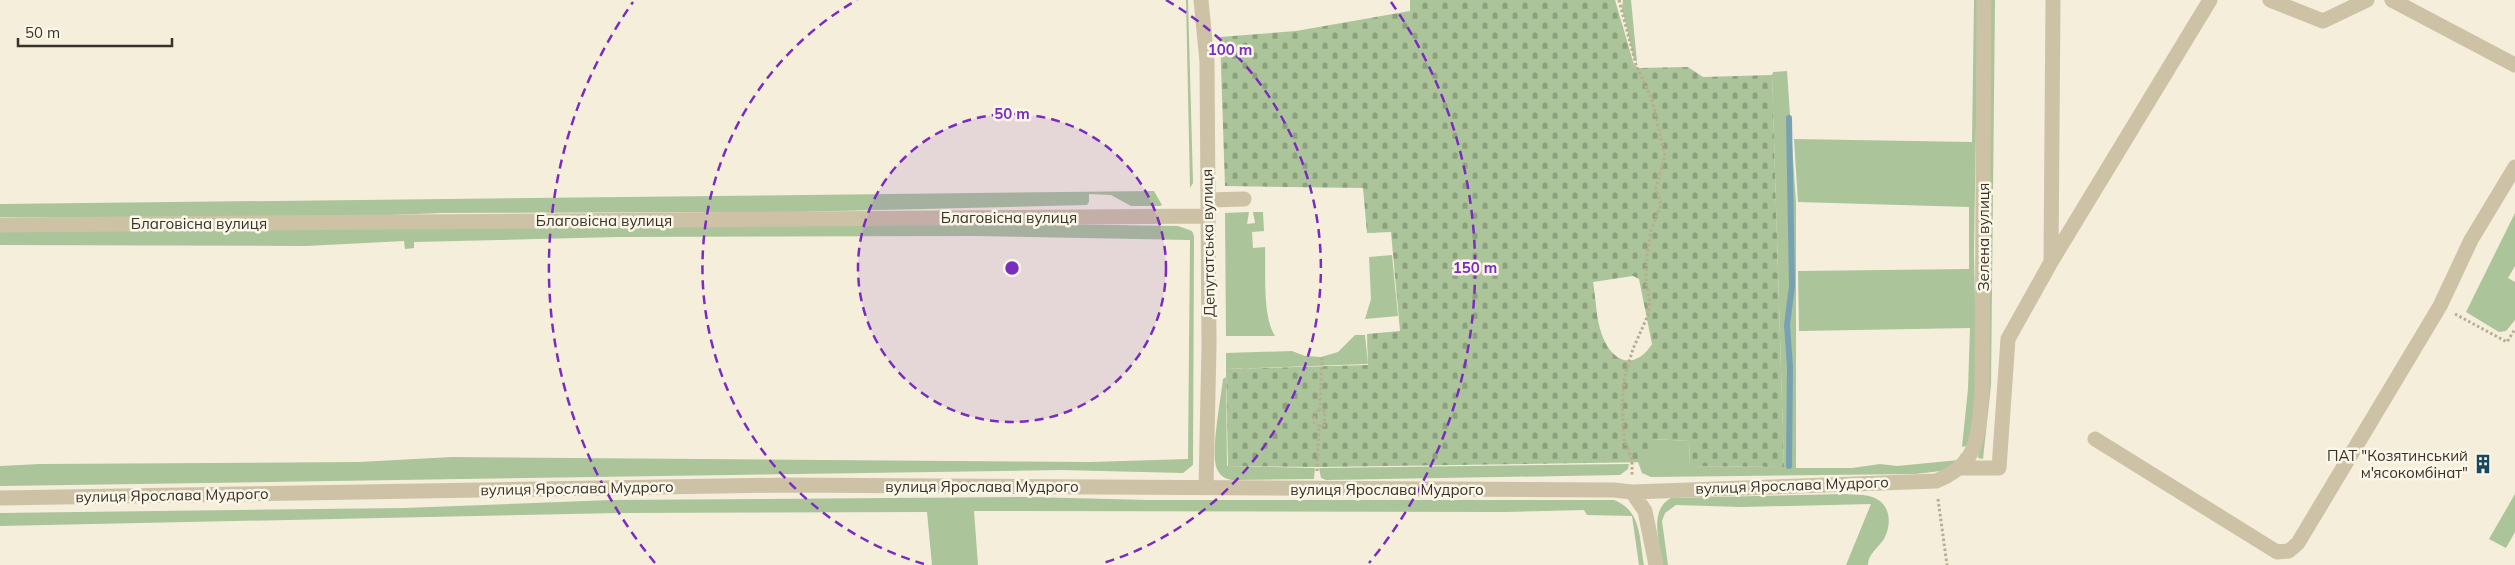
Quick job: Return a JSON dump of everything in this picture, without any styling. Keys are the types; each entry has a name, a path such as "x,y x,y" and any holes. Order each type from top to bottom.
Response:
{"street":[{"name":"Депутатська вулиця","path":"1201,0 1206,62 1208,200 1209,404 1206,487"},
{"name":"Зелена вулиця","path":"1961,468 1971,455 1977,438 1982,395 1984,0"},
{"path":"2051,262 2053,0"},
{"path":"1961,468 1999,468 2008,339 2051,262 2210,0"},
{"path":"2270,0 2323,21 2367,0"},
{"path":"2392,0 2515,65"},
{"path":"2095,439 2277,552 2289,551 2298,543 2440,306 2471,240 2515,167"},
{"path":"1208,200 1244,199"},
{"name":"Благовісна вулиця","path":"0,225 1208,216"},
{"name":"вулиця Ярослава Мудрого","path":"0,498 786,485 1604,490 1632,492 1936,481 1961,468"},
{"path":"1632,492 1645,511 1656,565"}],"path":[{"path":"1619,0 1636,65 1652,100 1665,156 1656,188 1661,205 1651,231 1647,255 1646,280 1650,302 1648,315 1633,349 1624,384 1624,439 1632,460 1632,492"},
{"path":"2440,306 2507,342 2515,329"},
{"path":"1320,410 1322,356"},
{"path":"1315,411 1325,411 1324,426 1319,426 1314,423 1315,411"},
{"path":"1316,489 1319,426"},
{"path":"1936,481 1947,565"}],"green space":[{"path":"1186,0 1188,0 1193,183 1190,188"},
{"path":"1410,0 1615,0 1634,65 1639,68 1688,67 1703,77 1772,75 1784,467 1689,466 1690,441 1652,439 1651,462 1319,467 1228,466 1226,369 1368,365 1367,334 1400,331 1391,232 1367,233 1363,188 1225,186 1220,37 1296,31 1410,11","holes":["1633,276 1639,279 1652,344 1638,358 1624,360 1612,352 1606,345 1602,335 1597,316 1593,282"]},
{"path":"1623,0 1631,0 1637,62 1634,59 1622,8"},
{"path":"1974,0 1978,0 1974,251 1977,407 1970,445 1962,447 1968,389 1970,328 1799,331 1798,271 1969,269 1969,207 1798,202 1794,139 1972,142"},
{"path":"1990,0 1995,0 1991,385 1983,459 1978,458 1985,409"},
{"path":"1787,71 1796,202 1796,468 1852,468 1880,464 1897,466 1959,460 1961,453 1961,461 1941,471 1915,474 1651,477 1642,473 1638,462 1651,462 1651,439 1690,441 1689,466 1784,467 1772,75 1773,72"},
{"path":"1154,191 1162,205 1160,206 1131,206 1111,195 1089,194 1087,205 793,212 442,213 312,218 0,217 0,204"},
{"path":"1249,212 1247,224 1255,223 1253,212 1263,212 1264,231 1252,232 1253,248 1265,247 1266,306 1275,336 1226,336 1225,213"},
{"path":"2515,213 2515,266 2508,278 2515,282 2515,320 2506,331 2499,332 2466,312"},
{"path":"974,223 1178,226 1192,231 1194,236 1193,465 1183,473 1061,470 0,486 0,466 40,464 359,462 452,457 1091,462 1188,459 1190,240 973,236 617,237 414,242 414,248 405,249 404,241 306,246 0,245 0,232 647,224"},
{"path":"1392,255 1398,316 1365,319 1371,299 1369,257"},
{"path":"1355,335 1365,335 1368,364 1226,369 1226,353 1292,351 1305,356 1321,357 1338,352"},
{"path":"1226,377 1227,466 1315,468 1314,479 1232,480 1220,474 1215,462 1215,439 1223,379"},
{"path":"1629,464 1628,469 1620,475 1326,480 1321,478 1319,468"},
{"path":"2515,494 2515,532 2506,548 2489,539"},
{"path":"1866,495 1876,499 1881,502 1888,513 1887,532 1884,539 1871,554 1868,565 1846,565 1871,504 1741,507 1676,505 1665,513 1662,521 1668,565 1663,565 1658,538 1658,519 1664,503 1671,498"},
{"path":"1028,497 1149,500 1614,500 1630,511 1638,526 1644,565 1639,565 1632,516 1587,515 1584,510 1505,512 974,511 978,565 932,565 927,512 617,513 0,526 0,513 404,508 611,500"}],"waterway":[{"path":"1789,118 1792,286 1787,325 1790,367 1789,466"}],"place":[{"name":"ПАТ \"Козятинський м'ясокомбінат\"","path":"2483,464"}]}
